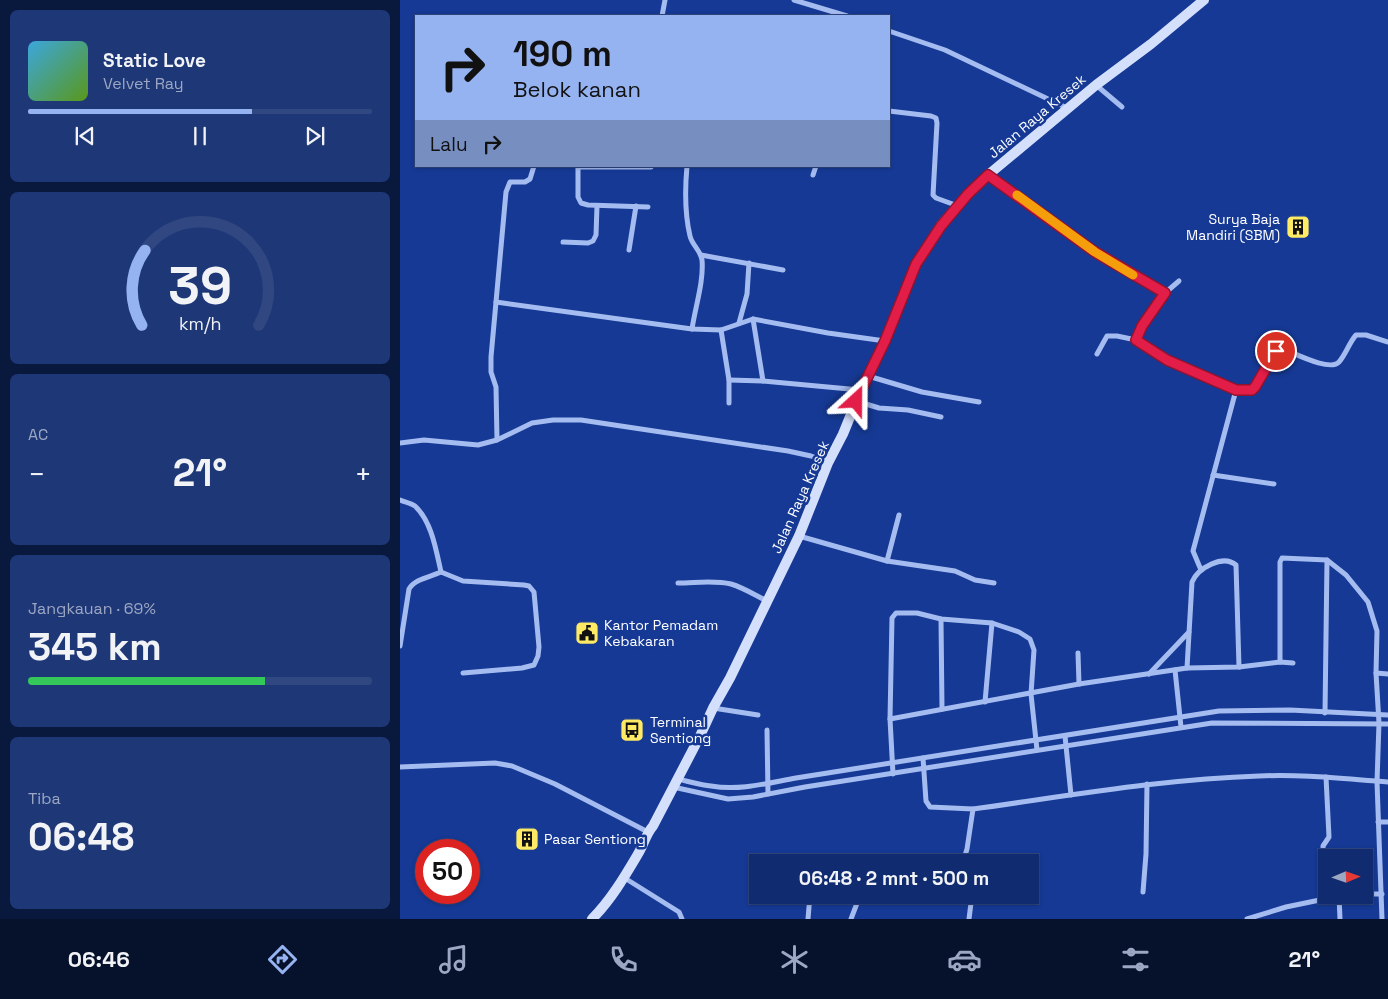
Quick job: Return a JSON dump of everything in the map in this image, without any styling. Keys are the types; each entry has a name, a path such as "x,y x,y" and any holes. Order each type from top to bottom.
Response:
{"main road":[{"name":"Jalan Raya Kresek","path":"592,919 604,907 640,852 648,832 653,826 700,736 712,708 748,642 799,536 828,463 885,341 916,264 941,226 988,175 1096,85 1151,44 1204,0"}],"street":[{"path":"662,15 665,0"},
{"path":"794,0 844,15"},
{"path":"890,31 944,50 1068,108"},
{"path":"1096,85 1122,107"},
{"path":"890,111 936,118 938,123 933,195 936,198 958,206"},
{"path":"497,440 496,387 491,372 506,192 510,182 525,182 530,179 534,167"},
{"path":"578,167 579,200 584,204 648,207"},
{"path":"687,167 686,210 690,238 701,255 702,273 692,329"},
{"path":"813,175 816,167"},
{"path":"988,175 1095,252 1165,293"},
{"path":"563,242 588,243 593,241 596,235 597,206"},
{"path":"629,250 636,206"},
{"path":"701,255 783,270"},
{"path":"739,323 746,294 748,263"},
{"path":"1136,340 1142,326 1165,293 1179,281"},
{"path":"496,302 692,329 720,330 753,319 885,341"},
{"path":"753,319 763,381"},
{"path":"720,330 729,380 729,403"},
{"path":"1097,354 1107,336 1136,340 1167,360 1236,390 1252,390 1276,351 1283,349 1326,365 1334,365 1339,362 1356,335 1366,335 1388,342"},
{"path":"868,376 922,392 979,402"},
{"path":"729,380 763,381 861,390"},
{"path":"1200,570 1193,551 1236,390"},
{"path":"856,401 879,408 908,410 941,417"},
{"path":"400,443 424,440 478,445 497,440 532,423 553,420 581,420 788,451 811,456 828,463"},
{"path":"1212,476 1274,484"},
{"path":"400,500 413,505 426,519 441,572"},
{"path":"887,561 899,515"},
{"path":"799,536 887,561 955,570 972,579 994,583"},
{"path":"1280,662 1280,562 1282,558 1326,560 1346,575 1368,602 1377,631 1376,673 1379,723 1377,782 1382,919"},
{"path":"1187,668 1192,582 1200,570 1225,560 1230,560 1236,565 1240,667"},
{"path":"1325,713 1326,560"},
{"path":"400,646 408,589 416,582 441,572 463,581 529,586 534,592 539,648 534,665 463,674"},
{"path":"678,583 708,582 729,584 741,588 767,602"},
{"path":"893,774 890,719 894,615 896,613 917,613 941,619 992,623 1019,632 1030,639 1034,650 1031,694 1037,750"},
{"path":"941,619 942,709"},
{"path":"985,702 992,623"},
{"path":"1149,674 1190,631"},
{"path":"1078,653 1079,684"},
{"path":"890,719 1079,684 1187,668 1240,667 1280,662 1293,663"},
{"path":"1176,670 1181,727"},
{"path":"1376,673 1388,674"},
{"path":"712,708 758,716"},
{"path":"674,783 721,787 752,786 892,762 1223,711 1290,710 1388,716"},
{"path":"1222,722 1223,711"},
{"path":"674,783 728,798 753,797 1066,745 1222,722 1388,724"},
{"path":"767,730 768,794"},
{"path":"1065,736 1071,795"},
{"path":"923,758 926,801 930,807 973,809 1147,784 1260,776 1326,777 1388,782"},
{"path":"400,767 495,763 512,766 555,784 648,832"},
{"path":"1323,849 1328,837 1326,777"},
{"path":"1143,892 1146,854 1147,784"},
{"path":"965,854 973,809"},
{"path":"1378,822 1388,822"},
{"path":"623,877 679,912 682,919"},
{"path":"1373,894 1382,894"},
{"path":"1247,919 1286,907 1318,900"},
{"path":"808,919 809,904"},
{"path":"851,919 856,904"},
{"path":"969,919 971,904"},
{"path":"1339,904 1340,919"}],"slow traffic":[{"path":"1017,195 1095,252 1133,275"}],"place":[{"name":"Surya Baja Mandiri (SBM)","path":"1298,227"},
{"name":"Kantor Pemadam Kebakaran","path":"587,633"},
{"name":"Terminal Sentiong","path":"632,730"},
{"name":"Pasar Sentiong","path":"527,839"}],"route":[{"path":"856,401 885,341 916,264 941,226 968,194 988,175 1095,252 1165,293 1142,326 1136,340 1167,360 1236,390 1252,390 1276,351"}]}
